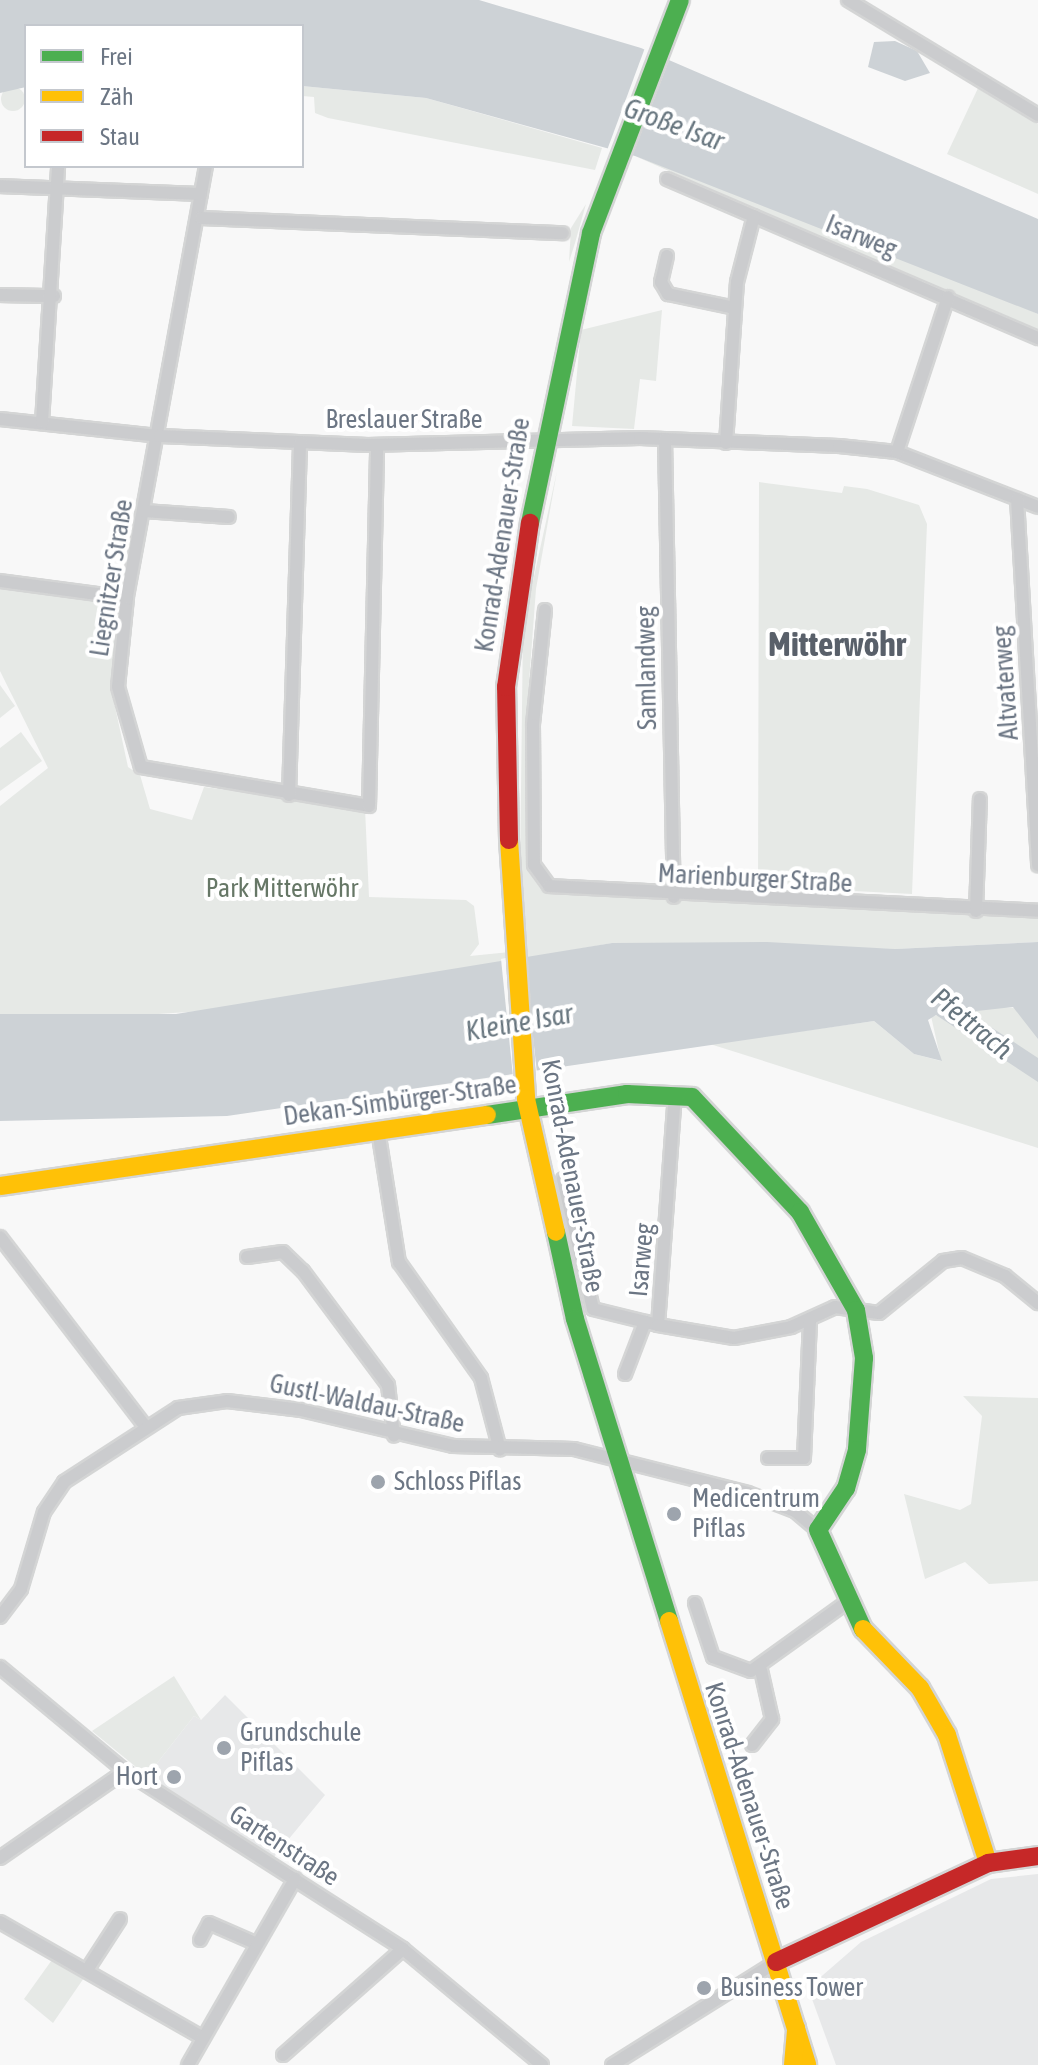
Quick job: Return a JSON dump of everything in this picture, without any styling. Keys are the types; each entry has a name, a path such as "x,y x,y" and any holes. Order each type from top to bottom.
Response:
{"main road":[{"name":"Konrad-Adenauer-Straße","path":"680,0 615,167 576,285 542,439 506,687 510,929 527,1105 615,1458 776,1962 796,2028 803,2064"},
{"name":"Dekan-Simbürger-Straße","path":"0,1186 527,1105 675,1094"},
{"path":"675,1094 692,1097 800,1212 856,1310 864,1358 857,1450 846,1488 818,1530 847,1602 869,1642 931,1703 963,1771 988,1863"},
{"path":"776,1962 988,1863 1038,1856"}],"street":[{"path":"848,0 1038,115"},
{"path":"42,422 54,296 58,168"},
{"name":"Liegnitzer Straße","path":"206,168 201,218 127,598 118,687 135,763 289,795 369,806 377,445"},
{"name":"Isarweg","path":"667,179 1038,338"},
{"path":"0,186 201,194"},
{"path":"726,443 735,308 754,216"},
{"path":"201,218 563,233"},
{"path":"667,256 661,282 668,294 735,308"},
{"path":"0,295 54,296"},
{"path":"897,452 948,297"},
{"name":"Breslauer Straße","path":"0,419 160,436 377,445 542,439 665,439 897,452 1038,507"},
{"name":"Samlandweg","path":"665,439 674,897"},
{"path":"289,795 300,442"},
{"name":"Altvaterweg","path":"1017,499 1038,865"},
{"path":"144,511 229,517"},
{"path":"0,581 127,598"},
{"name":"Marienburger Straße","path":"545,610 533,725 538,876 562,891 976,911 1038,911"},
{"path":"976,911 980,799"},
{"name":"Isarweg","path":"563,1179 593,1309 658,1325 675,1094"},
{"path":"378,1130 399,1262 481,1378 500,1450"},
{"path":"0,1237 145,1426"},
{"path":"247,1257 283,1252 303,1271 388,1385 394,1436"},
{"path":"658,1325 734,1338 810,1320 835,1307 879,1313 943,1261 962,1258 1005,1276 1038,1303"},
{"path":"768,1458 804,1458 810,1320"},
{"path":"625,1374 645,1322"},
{"name":"Gustl-Waldau-Straße","path":"0,1617 21,1589 44,1512 64,1482 145,1426 178,1408 250,1402 394,1436 500,1450 574,1449 748,1493 795,1511 818,1530"},
{"path":"761,1670 847,1602"},
{"path":"695,1603 713,1657 761,1670"},
{"name":"Gartenstraße","path":"0,1667 125,1771 403,1949 542,2065"},
{"path":"752,1745 772,1719 761,1670"},
{"path":"0,1858 125,1771"},
{"path":"188,2065 295,1879"},
{"path":"89,1967 120,1919"},
{"path":"0,1922 89,1967 203,2038"},
{"path":"200,1940 209,1923 257,1944"},
{"path":"283,2055 403,1949"},
{"path":"612,2065 776,1962"}],"shaded area":[{"name":"Grundschule Piflas","path":"225,1695 325,1795 274,1857 147,1776 194,1716 201,1720"},
{"path":"1038,1874 1038,2065 836,2065 808,1988 861,1942 991,1879"}],"green space":[{"path":"304,86 426,98 602,148 595,170 328,118 315,113 314,97 304,96"},
{"path":"979,86 1038,124 1038,194 947,154"},
{"path":"13,87 22,90 22,108 13,111 4,108 1,99 4,90"},
{"path":"635,156 938,269 1038,314 1038,334"},
{"path":"586,204 575,243 569,262 571,228"},
{"path":"662,310 656,381 640,379 634,429 572,426 581,330"},
{"name":"Park Mitterwöhr","path":"557,471 536,589 526,722 528,846 549,886 672,899 1038,911 1038,942 895,949 612,943 246,1008 100,1018 0,1014 0,806 48,768 0,671 0,579 117,602 111,688 128,767 140,775 150,809 192,820 204,787 365,808 369,897 466,900 474,906 479,944 470,956 519,951 523,627"},
{"path":"759,482 842,493 844,486 867,489 919,505 927,524 912,894 758,886"},
{"path":"0,685 15,706 0,718"},
{"path":"21,732 42,761 0,791 0,748"},
{"path":"997,1007 1038,1009 1038,1148 710,1044 874,1021 914,1054 941,1061 931,1016"},
{"path":"963,1396 1038,1398 1038,1581 989,1584 965,1562 925,1579 904,1494 960,1510 971,1504 982,1416"},
{"path":"174,1676 201,1720 194,1716 147,1776 92,1731"},
{"path":"54,1957 86,1975 53,2023 24,1999"}],"water":[{"name":"Große Isar","path":"0,0 479,0 641,48 1038,219 1038,314 635,156 426,98 304,86 304,24 24,24 24,87 0,93"},
{"path":"895,41 917,51 930,73 905,81 868,67 874,42"},
{"path":"767,942 895,949 1038,942 1038,1039 1013,1007 968,1012 1038,1058 1038,1082 936,1015 928,1020 942,1061 914,1054 874,1021 227,1116 0,1121 0,1014 176,1014 612,943"}],"pier":[{"path":"646,45 671,55 631,159 606,153"},
{"path":"524,954 537,1073 513,1077 501,959"}],"traffic: fast":[{"path":"530,523 591,233 680,0"},
{"path":"487,1115 627,1094 692,1097 800,1212 856,1310 864,1358 857,1450 846,1488 818,1530 863,1629"},
{"path":"556,1232 575,1319 669,1621"}],"traffic: slow":[{"path":"509,840 526,1099 556,1232"},
{"path":"0,1186 487,1115"},
{"path":"669,1621 807,2065"},
{"path":"863,1629 920,1688 947,1735 988,1863"},
{"path":"793,2065 796,2028"}],"traffic: jam":[{"path":"509,840 506,687 530,523"},
{"path":"776,1962 988,1863 1038,1856"}],"place":[{"name":"Schloss Piflas","path":"378,1482"},
{"name":"Medicentrum Piflas","path":"674,1514"},
{"name":"Grundschule Piflas","path":"224,1748"},
{"name":"Hort","path":"174,1777"},
{"name":"Business Tower","path":"704,1988"}],"district":[{"name":"Mitterwöhr","path":"837,644"}],"water label":[{"name":"Kleine Isar","path":"519,1022"},
{"name":"Pfettrach","path":"972,1023"}]}
